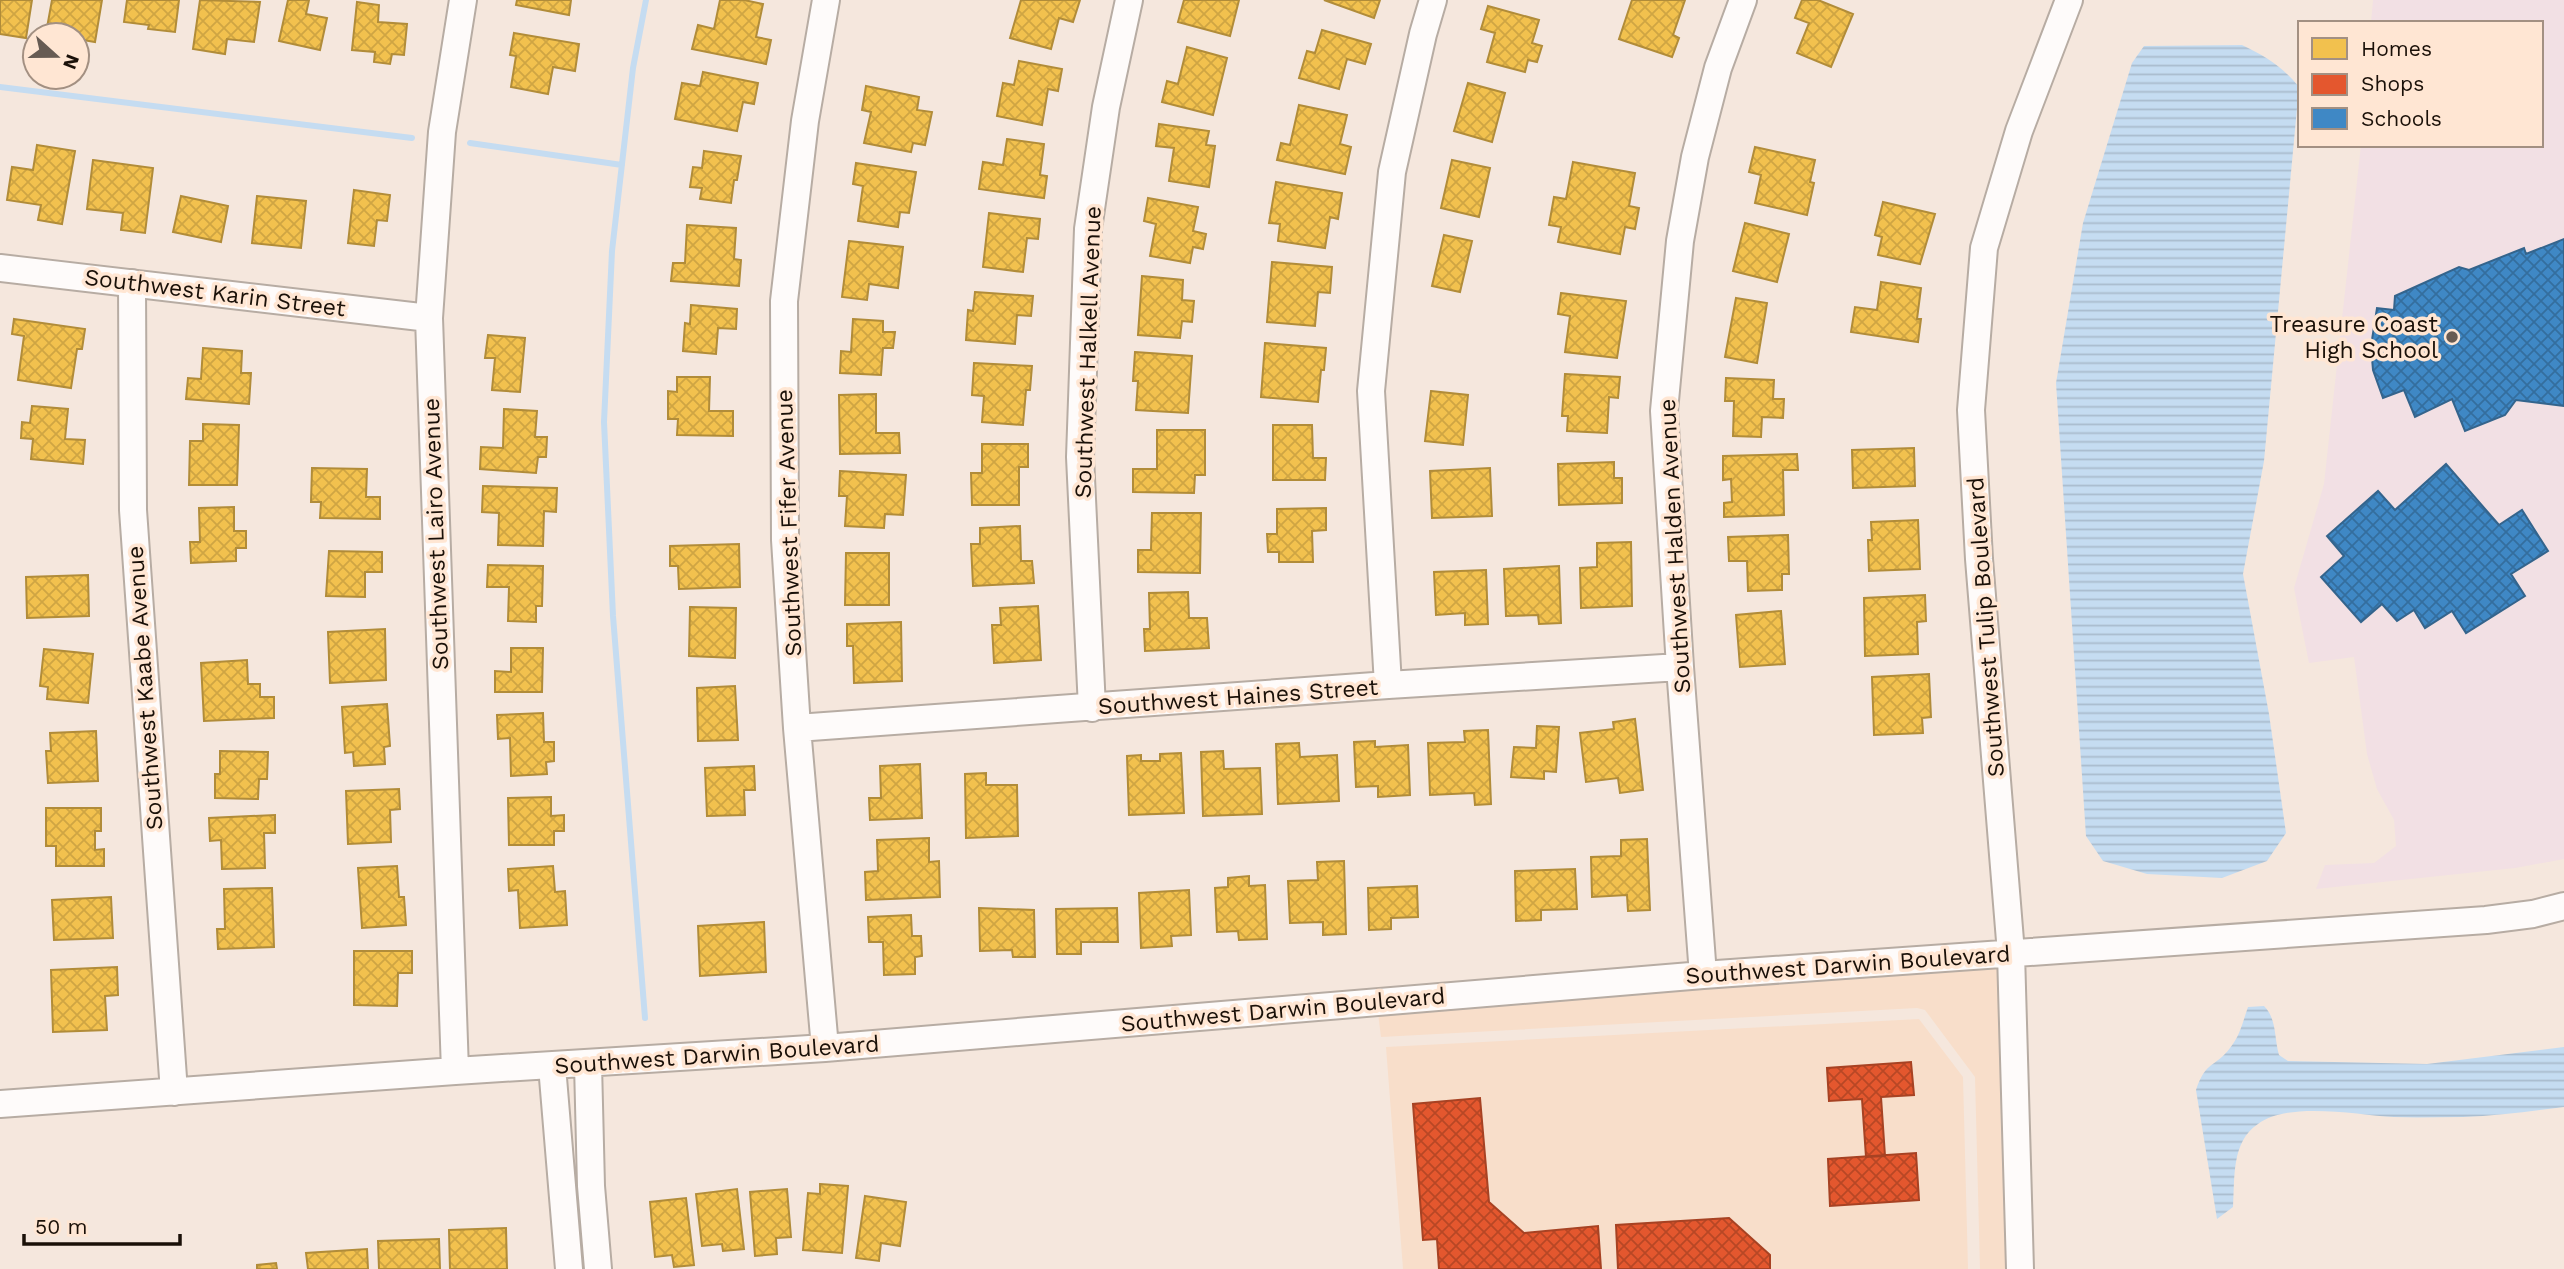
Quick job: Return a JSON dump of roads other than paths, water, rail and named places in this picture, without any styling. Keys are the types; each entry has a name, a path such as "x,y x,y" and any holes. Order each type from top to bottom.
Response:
{"street":[{"name":"Southwest Lairo Avenue","path":"455,1071 429,318 442,132 463,0"},
{"name":"Southwest Fifer Avenue","path":"825,1048 797,728 785,540 784,301 805,121 827,0"},
{"name":"Southwest Halkell Avenue","path":"1092,708 1080,457 1088,229 1106,107 1129,0"},
{"path":"1388,685 1371,391 1392,172 1433,0"},
{"name":"Southwest Halden Avenue","path":"1703,975 1679,667 1664,411 1680,241 1695,157 1718,68 1743,0"},
{"name":"Southwest Tulip Boulevard","path":"2020,1269 2011,953 1979,559 1971,410 1984,248 2019,131 2069,0"},
{"name":"Southwest Karin Street","path":"0,268 429,318"},
{"name":"Southwest Kaabe Avenue","path":"131,283 133,510 174,1092"},
{"name":"Southwest Haines Street","path":"797,728 1388,685 1679,667"},
{"name":"Southwest Darwin Boulevard","path":"0,1104 455,1071 825,1048 1703,975 2486,920 2533,914 2564,906"},
{"path":"587,1064 598,1269"},
{"path":"552,1066 569,1269"},
{"path":"565,1214 593,1212"}],"water":[{"path":"2242,45 2273,63 2298,86 2264,461 2243,574 2269,714 2286,833 2267,861 2222,878 2147,874 2103,861 2086,836 2056,383 2083,223 2132,63 2144,46"},
{"path":"2264,1006 2273,1023 2279,1055 2288,1061 2427,1064 2564,1047 2564,1107 2463,1117 2394,1117 2305,1111 2271,1117 2258,1124 2243,1140 2236,1161 2233,1207 2217,1219 2196,1090 2203,1074 2233,1043 2248,1007"}],"waterway":[{"path":"645,1018 613,616 604,422 612,251 633,68 646,0"},
{"path":"0,87 412,138"},
{"path":"470,143 622,165"}],"place":[{"name":"Treasure Coast High School","path":"2452,337"}]}
